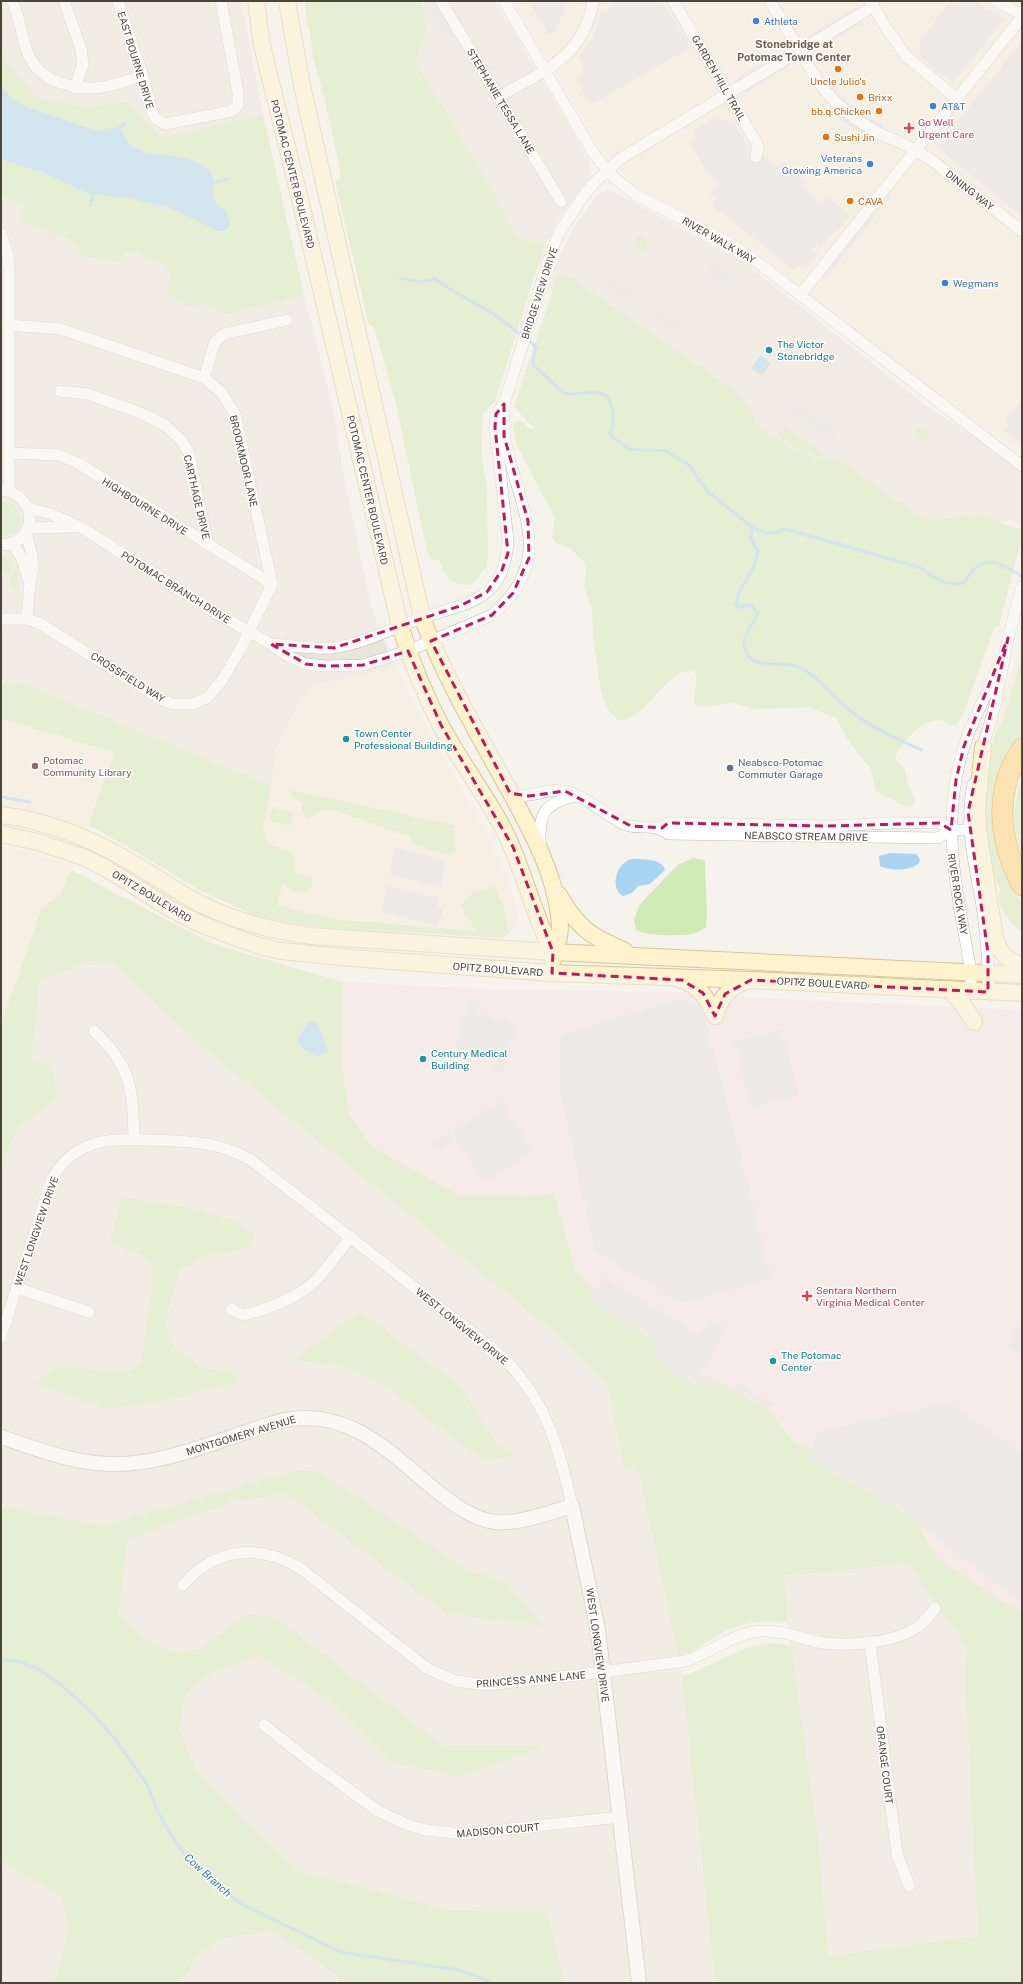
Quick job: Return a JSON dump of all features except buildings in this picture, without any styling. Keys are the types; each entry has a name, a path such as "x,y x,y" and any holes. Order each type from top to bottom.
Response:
{"highway":[{"path":"1022,750 1009,772 1002,798 1002,812 1007,850 1013,868 1022,885"}],"main road":[{"name":"POTOMAC CENTER BOULEVARD","path":"256,1 266,64 400,626 408,651 441,725 513,847 544,935 553,952"},
{"path":"287,1 301,81 422,618 453,688 541,852 552,883 560,921 559,936 553,952 552,973"},
{"path":"984,748 977,808 978,830 995,938 998,947 1005,957 1022,966"},
{"name":"OPITZ BOULEVARD","path":"1,815 30,820 80,836 108,849 183,895 206,907 257,926 312,936 553,952 634,954 1022,975"},
{"name":"OPITZ BOULEVARD","path":"1,834 38,842 83,857 107,869 198,924 256,945 307,954 552,973 751,980 1022,993"},
{"path":"552,883 572,916 585,930 598,939 634,954"},
{"path":"670,977 689,982 702,992 715,1016 720,1002 725,994 733,987 751,980"},
{"path":"950,989 962,1002 974,1022"}],"street":[{"path":"12,1 32,62 39,72 48,78 75,88 90,89 101,88 143,76"},
{"path":"64,1 81,49 83,64 75,88"},
{"name":"EAST BOURNE DRIVE","path":"118,1 143,76 152,112 156,119 165,124 232,111 238,104 238,93 221,1"},
{"name":"STEPHANIE TESSA LANE","path":"441,1 561,202"},
{"name":"RIVER WALK WAY","path":"504,1 594,154 619,182 636,195 736,247 1022,466"},
{"path":"498,97 566,56 578,43 588,25 593,1"},
{"name":"GARDEN HILL TRAIL","path":"673,1 756,142 758,148 756,156"},
{"name":"DINING WAY","path":"770,1 819,84 836,103 857,120 880,134 898,141 938,165 1022,231"},
{"path":"800,295 958,99 1022,15 996,1"},
{"path":"872,4 906,56 958,99"},
{"name":"BRIDGE VIEW DRIVE","path":"400,626 460,606 487,592 495,583 506,562 508,540 495,427 496,414 504,404 552,249 568,217 592,185 620,159 800,51 872,4"},
{"path":"1,234 8,256 10,453 5,490 21,497 28,508 30,518 27,530 33,569 26,619"},
{"path":"204,378 215,342 224,334 287,320"},
{"name":"BROOKMOOR LANE","path":"9,325 61,329 204,378 221,392 235,414 272,584"},
{"name":"CARTHAGE DRIVE","path":"60,391 88,394 143,414 165,425 181,440 188,453 208,545"},
{"path":"408,651 492,615 503,606 521,579 529,558 530,535 528,521 504,436 504,404"},
{"name":"HIGHBOURNE DRIVE","path":"10,453 59,456 78,463 272,584"},
{"name":"POTOMAC BRANCH DRIVE","path":"28,508 51,514 82,528 216,613 271,644 284,654 306,664 327,666 363,666 408,651"},
{"name":"POTOMAC BRANCH DRIVE","path":"27,530 56,526 82,528"},
{"path":"1,545 13,543 27,530"},
{"path":"13,543 25,567 30,582"},
{"path":"250,632 272,584"},
{"name":"RIVER ROCK WAY","path":"988,992 989,973 982,907 969,830 969,802 977,765 984,748 995,705 1008,638 1022,586"},
{"name":"CROSSFIELD WAY","path":"1,619 26,619 39,623 162,700 173,704 193,704 208,697 223,679 250,632"},
{"name":"POTOMAC BRANCH DRIVE","path":"271,644 334,648 356,642 400,626"},
{"name":"RIVER ROCK WAY","path":"971,991 971,972 951,855 951,830 956,780 964,746 1008,638"},
{"name":"NEABSCO STREAM DRIVE","path":"510,793 530,796 560,790 584,799 624,825 662,828 668,823 829,826 893,822 940,823 951,830 969,830"},
{"path":"541,852 540,824 543,814 555,802 576,796"},
{"path":"94,1031 114,1052 128,1077 134,1106 134,1140"},
{"name":"WEST LONGVIEW DRIVE","path":"1,1337 51,1181 60,1166 70,1157 90,1145 110,1140 188,1141 232,1150 251,1160 477,1336 510,1365 538,1405 549,1426 561,1459 594,1610 603,1672 640,1983"},
{"path":"231,1309 243,1315 271,1308 293,1296 313,1282 351,1237"},
{"path":"17,1288 89,1312"},
{"name":"MONTGOMERY AVENUE","path":"1,1437 73,1460 96,1463 126,1464 160,1459 284,1420 301,1417 317,1417 335,1420 358,1430 454,1504 481,1519 495,1522 511,1522 572,1506"},
{"name":"PRINCESS ANNE LANE","path":"183,1585 200,1568 223,1556 250,1552 283,1559 300,1568 428,1669 456,1681 486,1685 686,1661 700,1656 736,1637 761,1631 789,1633 819,1642 870,1642 893,1637 917,1628 935,1608"},
{"name":"ORANGE COURT","path":"870,1642 897,1854 910,1886"},
{"name":"MADISON COURT","path":"264,1725 317,1767 378,1811 408,1825 426,1830 463,1834 620,1817"}],"highlighted area":[{"path":"504,404 504,436 528,521 529,558 513,593 492,615 431,641 510,793 529,796 565,791 631,826 662,828 668,823 829,826 940,823 951,830 956,780 964,746 1008,638 968,812 988,953 988,992 751,980 725,994 715,1016 703,993 682,980 552,973 553,952 513,847 441,725 408,651 363,665 327,666 306,664 271,644 334,648 460,606 487,592 502,570 508,553 495,427 496,414"}],"shaded area":[{"path":"1,1 241,1 263,115 160,139 128,102 85,106 39,99 8,65 1,48"},
{"path":"407,1 495,1 588,158 591,170 589,178 561,215 549,238 539,266 450,214 402,7"},
{"path":"426,1 436,1 456,36 449,40"},
{"name":"Stonebridge at Potomac Town Center","path":"513,1 1022,1 1022,452 924,384 757,251 631,183 596,141"},
{"path":"528,1 573,1 563,7 566,14 560,18 556,31 549,35"},
{"path":"615,1 662,1 691,47 591,105 575,78 582,74 583,63 578,58 593,37 602,10 608,11"},
{"path":"961,1 976,1 987,10 997,13 1005,18 953,83 918,55 923,48 918,43 949,3 955,7"},
{"path":"853,9 857,10 809,39 810,34"},
{"path":"863,19 861,24 820,49 815,48"},
{"path":"1022,41 1022,217 937,147"},
{"path":"781,52 784,53 737,81 741,75"},
{"path":"790,62 788,67 748,92 743,90"},
{"path":"820,76 825,77 854,108 882,125 885,131 857,114 841,102"},
{"path":"835,110 860,129 880,140 875,141 850,127 835,115"},
{"path":"719,115 723,121 734,122 748,146 745,148 747,152 763,156 777,167 782,161 806,181 802,186 822,203 827,197 851,215 839,230 837,228 821,248 816,244 812,249 818,254 806,269 799,265 794,270 711,205 716,199 710,194 718,183 710,176 689,142 696,138 692,131"},
{"path":"608,190 744,262 925,405 999,453 1022,471 1022,526 1011,521 801,518 566,295 548,289 554,268 575,225 598,194"},
{"path":"891,191 891,196 825,279 821,279"},
{"path":"1,197 165,265 227,314 304,295 334,413 342,466 371,607 395,667 308,687 276,748 272,786 27,685 1,682"},
{"path":"713,262 718,269 734,282 729,287 710,272 707,265"},
{"path":"609,277 634,294 630,300 605,283"},
{"path":"661,312 682,327 678,333 657,318"},
{"path":"1022,399 1022,445 1004,431 1009,425 1004,421"},
{"path":"784,406 802,409 838,433 834,440"},
{"path":"1022,638 1022,713 994,733"},
{"path":"395,667 484,831 513,894 519,919 509,933 333,919 277,904 263,829 272,786 276,748 308,687"},
{"path":"1,718 116,753 85,831 52,817 1,806"},
{"path":"1,846 32,853 73,866 59,896 42,908 1,1025"},
{"path":"396,847 446,861 441,888 389,874"},
{"path":"387,885 438,898 437,906 443,909 438,926 381,912"},
{"path":"85,961 113,963 212,1055 556,1333 607,1384 624,1468 639,1471 682,1676 701,1670 748,1647 763,1643 779,1643 790,1646 784,1576 908,1564 967,1647 965,1678 978,1936 828,1957 816,1832 700,1846 715,1983 564,1983 548,1912 449,1910 299,1871 243,1819 196,1770 179,1730 185,1693 170,1652 142,1637 119,1613 127,1540 102,1526 1,1506 1,1166 19,1127 57,1098 31,1060 40,983"},
{"name":"Sentara Northern Virginia Medical Center","path":"343,982 504,990 678,992 739,997 1022,1010 1022,1612 1006,1604 937,1558 918,1523 901,1510 810,1459 813,1450 796,1443 788,1436 776,1417 718,1382 704,1386 589,1301 595,1291 575,1271 554,1193 521,1197 463,1197 372,1147 349,1114 342,1066"},
{"path":"680,999 702,1007 772,1278 682,1303 595,1251 560,1091 560,1035"},
{"path":"468,1000 479,1003 477,1013 517,1025 503,1073 493,1070 496,1060 454,1048"},
{"path":"782,1030 799,1095 751,1107 734,1042"},
{"path":"500,1101 533,1151 485,1183 452,1132"},
{"path":"448,1133 453,1137 446,1145 432,1151 432,1144"},
{"path":"604,1277 699,1335 709,1319 727,1329 699,1376 702,1378 716,1375 718,1381 704,1386 694,1384 666,1367 657,1354 654,1340 589,1301"},
{"path":"1019,1325 1022,1327 1022,1356 1006,1347"},
{"path":"736,1383 773,1404 769,1411 732,1390"},
{"path":"950,1402 1022,1455 1022,1603 901,1510 810,1459 817,1432"},
{"path":"1,1862 62,1897 69,1930 56,1978 43,1983 1,1983"},
{"path":"273,1931 346,1983 180,1983 199,1954 221,1939"}],"green space":[{"path":"305,1 421,1 426,27 416,63 483,173 514,233 520,239 538,243 543,241 545,243 495,401 483,413 481,453 487,489 488,557 487,566 472,584 460,584 451,580 441,566 439,560 431,560 427,551 395,400 374,327 369,325 335,181 340,178 341,175 325,101 313,57 310,33 306,20"},
{"path":"1,48 8,65 39,99 85,106 128,102 160,138 263,115 304,295 227,314 200,302 198,305 191,307 169,295 168,288 171,276 165,265 131,251 125,253 120,261 83,256 79,248 72,242 21,220 20,211 26,207 1,197"},
{"path":"640,235 647,240 647,247 645,251 642,251 634,245 636,237"},
{"path":"558,274 566,275 580,284 739,394 751,411 757,426 794,450 820,460 836,458 914,513 924,518 937,520 983,514 1006,525 1022,529 1022,538 999,626 995,626 962,717 955,725 940,720 926,723 908,738 896,755 896,760 905,770 909,787 915,800 914,804 906,807 876,791 871,769 849,742 836,718 808,707 755,709 733,703 700,707 695,705 694,701 696,680 695,672 685,671 676,676 638,712 628,718 618,720 608,710 601,691 593,637 592,610 584,587 586,569 584,562 570,548 557,544 552,537 554,517 518,448 514,432 514,423 520,420 529,428 535,429 514,407"},
{"path":"784,427 822,453 819,457 797,449 778,435"},
{"path":"922,427 927,429 929,434 927,439 922,441 917,439 915,434 917,429"},
{"path":"1,501 14,504 21,518 16,532 3,537 1,537"},
{"path":"1,557 9,558 15,564 10,567 9,573 4,575 1,573"},
{"path":"17,568 19,591 15,589 10,581 12,574"},
{"path":"1022,658 1022,736 1007,752 1001,766 996,786 995,826 996,848 999,862 1022,904 1022,932 1013,925 1002,909 999,901 1000,888 993,875 989,860 982,810 983,783 996,731 1000,728"},
{"path":"1,682 27,685 272,786 263,829 268,845 290,851 296,859 294,872 312,878 313,884 304,893 296,892 282,884 277,905 333,919 475,931 471,922 460,906 473,892 493,886 503,904 509,933 502,938 328,928 294,924 258,917 201,891 123,844 88,825 115,753 1,718"},
{"path":"1022,777 1022,856 1016,835 1014,817 1016,798"},
{"path":"291,790 453,825 456,851 450,855 415,845 408,836 330,809 321,810 306,819 302,810 303,802 292,797"},
{"path":"272,807 294,813 290,826 269,821"},
{"path":"693,858 704,860 705,863 707,911 706,927 694,934 687,935 663,935 640,932 636,930 634,919 640,904 678,865"},
{"path":"71,870 213,944 343,982 342,1066 349,1114 372,1147 463,1197 521,1197 554,1193 575,1271 595,1291 590,1301 654,1340 657,1354 704,1386 718,1381 769,1411 792,1440 800,1445 814,1450 811,1460 901,1510 918,1523 937,1558 1006,1604 1022,1612 1022,1983 715,1983 682,1676 735,1653 762,1645 776,1644 791,1646 817,1832 828,1956 978,1936 965,1678 967,1647 908,1564 784,1576 788,1623 772,1621 754,1622 737,1626 729,1629 691,1652 678,1656 639,1472 624,1468 607,1384 556,1333 212,1055 113,963 85,961 40,983 31,1060 52,1065 57,1098 19,1127 1,1166 1,1025 42,908 59,896"},
{"path":"122,1197 184,1207 234,1221 253,1234 252,1247 200,1257 179,1271 168,1310 166,1330 175,1349 200,1368 230,1370 240,1382 142,1406 103,1408 35,1384 55,1367 127,1371 141,1363 153,1280 151,1260 109,1243"},
{"path":"360,1312 461,1387 496,1444 516,1455 484,1461 388,1388 343,1366 293,1360"},
{"path":"298,1470 319,1472 467,1570 505,1581 543,1626 448,1614 288,1494 233,1501 127,1540 119,1613 142,1637 170,1652 199,1650 248,1614 275,1618 444,1746 543,1746 462,1777 391,1762 328,1699 260,1656 213,1672 185,1693 179,1730 196,1770 243,1819 299,1871 449,1910 548,1912 564,1983 338,1983 338,1976 272,1931 221,1939 199,1954 180,1983 43,1983 56,1978 69,1930 62,1897 1,1862 1,1506 102,1526"}],"water":[{"path":"1,88 14,100 29,108 94,130 119,128 130,144 140,150 158,155 195,161 203,166 212,175 214,180 213,193 215,202 219,207 227,211 230,225 224,231 218,231 171,208 132,199 88,193 42,172 1,159"},
{"path":"762,356 770,364 762,375 752,368 759,357"},
{"path":"890,853 915,854 918,856 920,861 917,865 901,870 889,869 880,866 879,856"},
{"path":"631,859 656,861 663,866 665,870 650,884 638,886 632,893 623,896 619,893 617,888 616,877 621,866"},
{"path":"313,1021 318,1024 328,1051 318,1057 302,1048 297,1041 307,1024"}],"waterway":[{"path":"119,128 125,123"},
{"path":"214,182 228,179"},
{"path":"91,205 93,193"},
{"path":"400,278 419,282 435,279 494,314 533,344 536,348 533,359 534,366 564,393 574,394 594,392 607,396 613,415 613,424 610,435 629,449 666,451 689,465 707,491 752,527 765,533 775,533 786,529 921,568 935,578 952,584 964,583 970,573 977,567 984,563 991,562 1006,567 1022,577"},
{"path":"752,527 751,539 758,551 753,569 739,592 736,604 740,608 746,605 752,606 757,613 756,618 745,637 744,648 747,654 756,662 790,665 804,670 817,679 856,715 874,727 922,750"},
{"path":"1,797 30,802"},
{"name":"Cow Branch","path":"1,1660 18,1661 40,1670 61,1685 89,1710 116,1740 148,1786 157,1810 171,1835 187,1858 238,1902 340,1952 459,1970 493,1983"}],"place":[{"name":"Athleta","path":"756,21"},
{"name":"Uncle Julio's","path":"838,69"},
{"name":"Brixx","path":"860,97"},
{"name":"AT&T","path":"933,106"},
{"name":"bb.q Chicken","path":"879,111"},
{"name":"Go Well Urgent Care","path":"909,128"},
{"name":"Sushi Jin","path":"826,137"},
{"name":"Veterans Growing America","path":"870,164"},
{"name":"CAVA","path":"850,201"},
{"name":"Wegmans","path":"945,283"},
{"name":"The Victor Stonebridge","path":"769,350"},
{"name":"Town Center Professional Building","path":"346,739"},
{"name":"Potomac Community Library","path":"35,766"},
{"name":"Neabsco-Potomac Commuter Garage","path":"730,768"},
{"name":"Century Medical Building","path":"423,1059"},
{"name":"Sentara Northern Virginia Medical Center","path":"807,1296"},
{"name":"The Potomac Center","path":"773,1361"}],"district":[{"name":"Stonebridge at Potomac Town Center","path":"794,50"}]}
